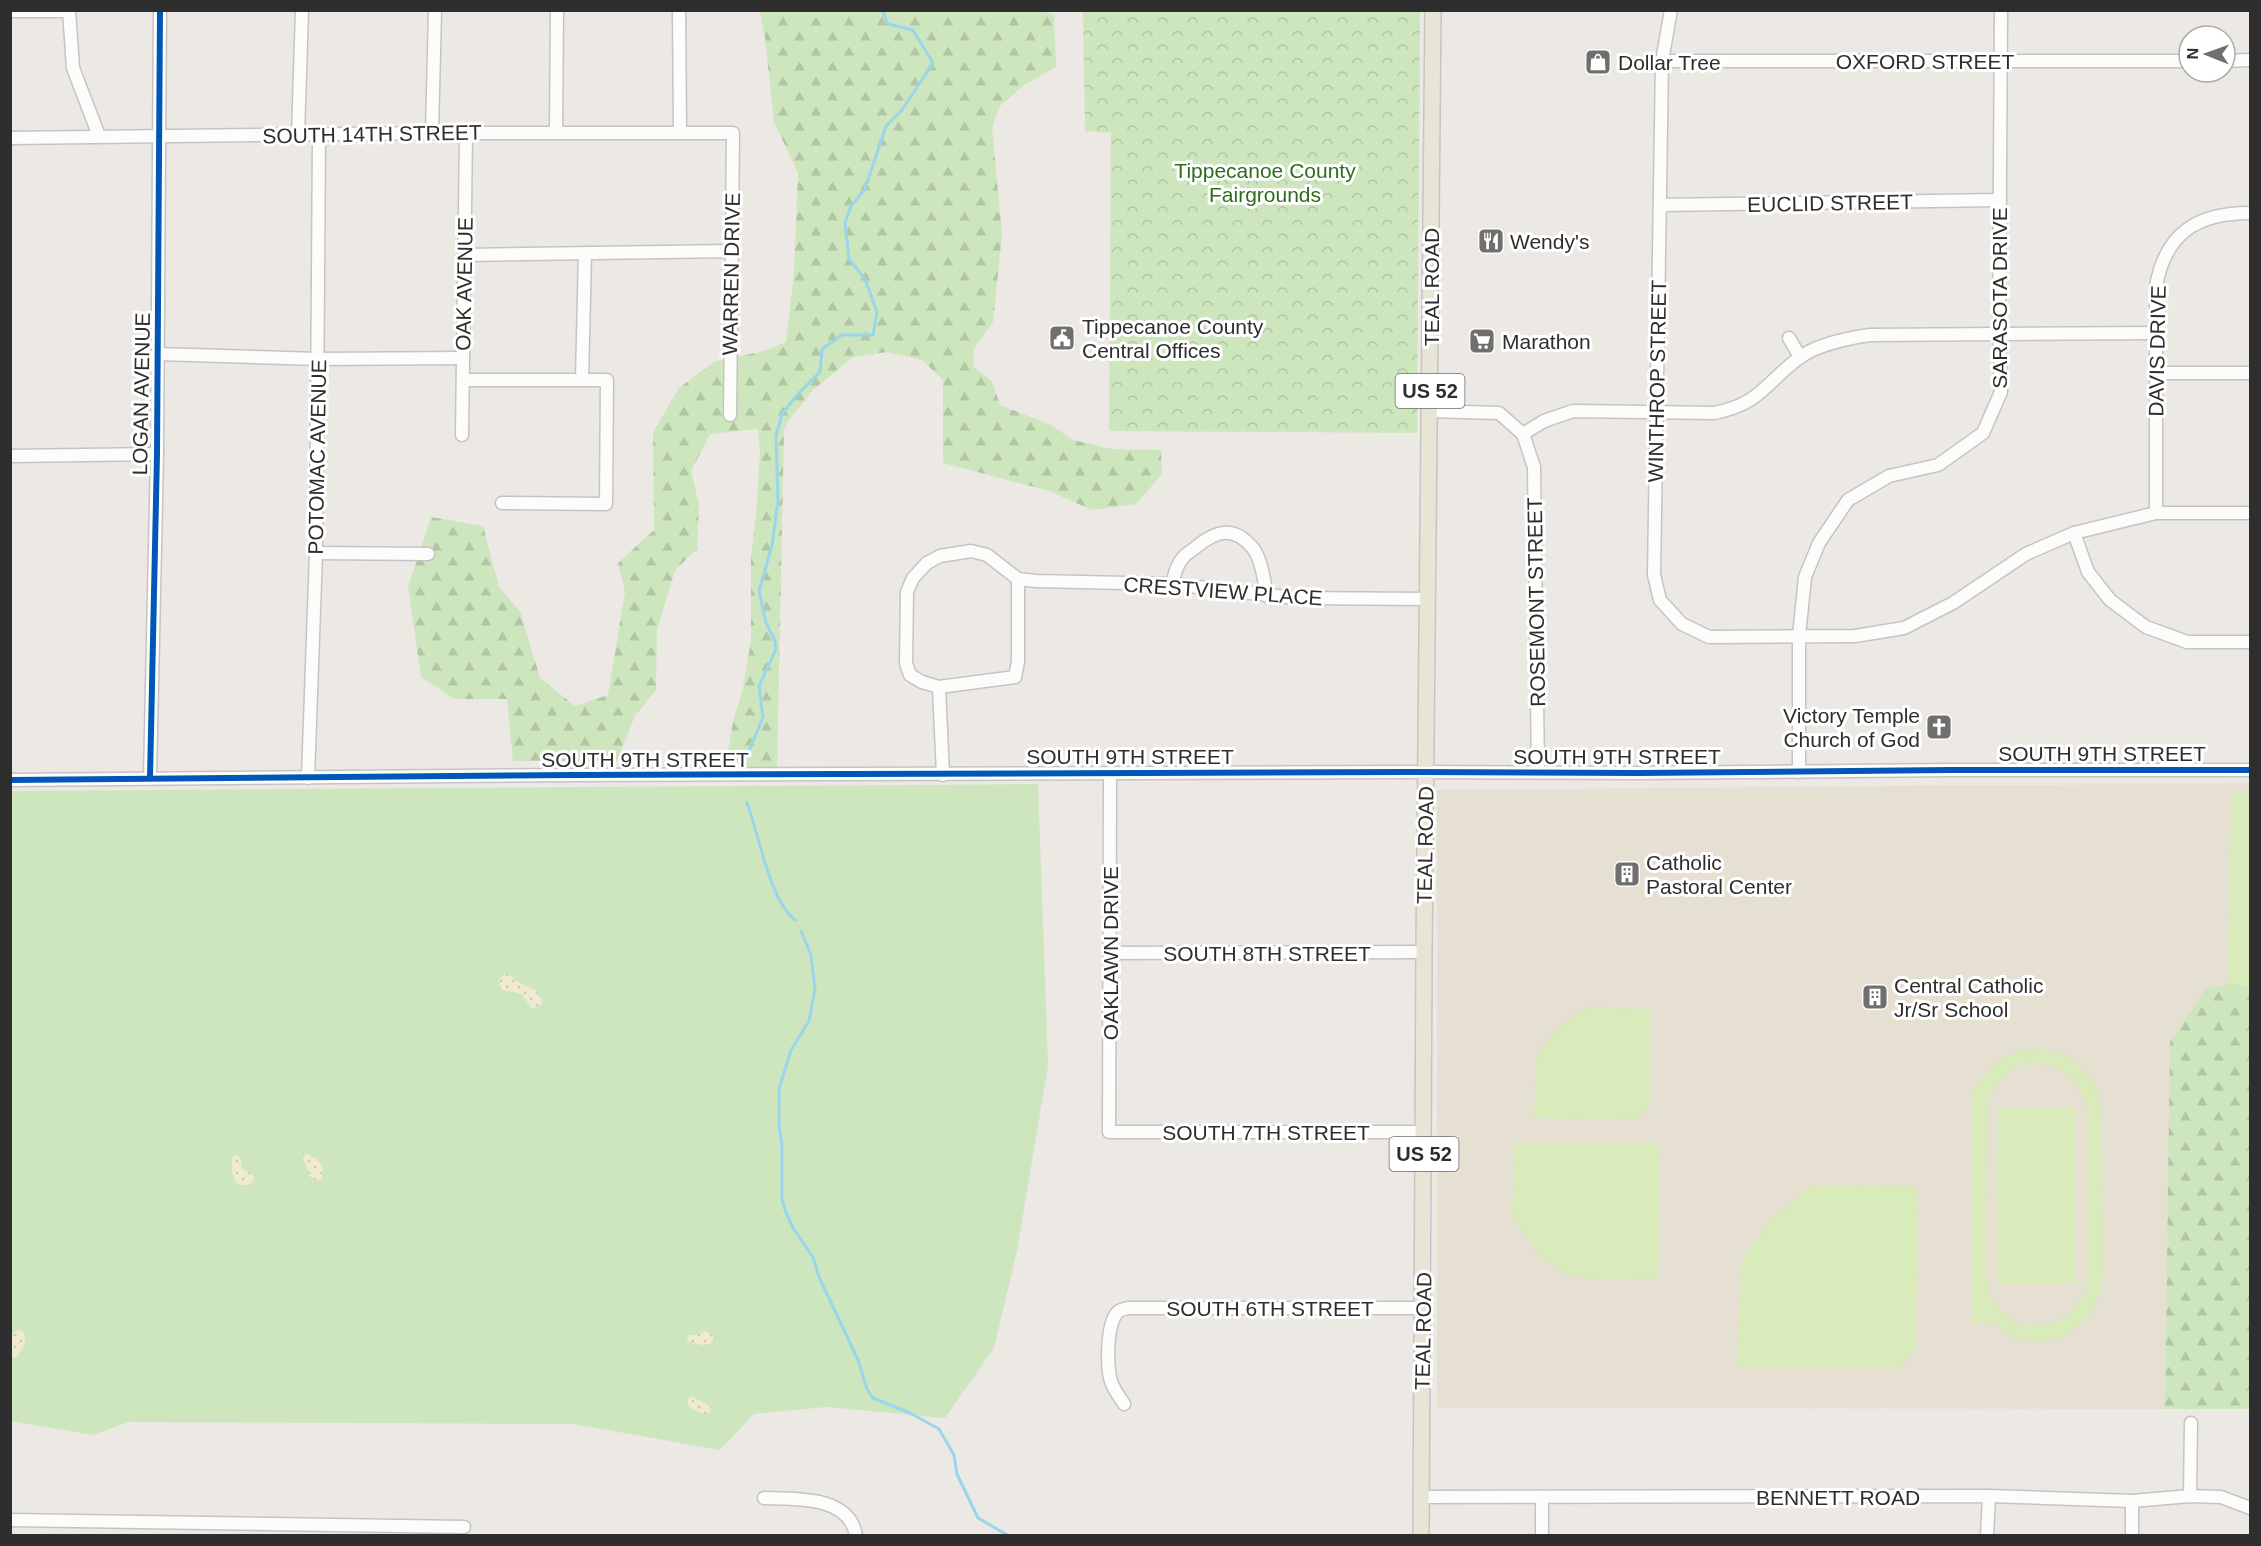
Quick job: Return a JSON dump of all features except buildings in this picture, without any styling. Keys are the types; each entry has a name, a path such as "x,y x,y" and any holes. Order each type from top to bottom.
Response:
{"main road":[{"name":"TEAL ROAD","path":"1421,1536 1432,10"}],"street":[{"name":"LOGAN AVENUE","path":"150,778 157,454 160,10"},
{"path":"298,136 302,10"},
{"path":"432,133 435,10"},
{"path":"556,132 557,10"},
{"path":"679,10 680,131"},
{"name":"WINTHROP STREET","path":"1671,10 1662,61 1654,575 1660,600 1682,624 1709,637 1855,636 1904,628 1953,603 2026,554 2074,533 2156,513 2250,513"},
{"name":"SARASOTA DRIVE","path":"1799,772 1799,636 1805,577 1819,543 1848,500 1888,476 1938,465 1983,433 2001,392 1999,333 2001,10"},
{"path":"10,11 69,11 73,69 99,136"},
{"name":"OXFORD STREET","path":"1662,61 2177,61"},
{"name":"SOUTH 14TH STREET","path":"10,138 680,131 733,133"},
{"name":"OAK AVENUE","path":"462,435 466,133"},
{"name":"WARREN DRIVE","path":"730,415 733,133"},
{"name":"POTOMAC AVENUE","path":"308,778 316,553 319,135"},
{"name":"EUCLID STREET","path":"1661,205 2000,200"},
{"name":"DAVIS DRIVE","path":"2156,513 2156,286 2160,266 2168,249 2181,234 2212,217 2230,213 2250,213"},
{"path":"466,255 731,251"},
{"path":"582,380 585,253"},
{"path":"1430,411 1499,413 1523,434 1544,421 1573,411 1714,413 1731,410 1747,403 1773,383 1800,357 1840,340 1870,335 2156,333"},
{"path":"1789,338 1800,357"},
{"path":"158,354 319,359 463,358"},
{"path":"2156,373 2250,373"},
{"path":"463,380 607,380 606,504 502,503"},
{"name":"ROSEMONT STREET","path":"1523,434 1534,467 1538,772"},
{"path":"10,456 157,454"},
{"path":"1172,584 1175,570 1182,558 1211,535 1221,532 1244,540 1254,549 1267,596"},
{"path":"2074,533 2088,572 2110,600 2146,627 2187,642 2250,642"},
{"path":"972,551 987,555 1018,579 1018,662 1015,677 939,687 922,682 910,675 906,663 907,592 913,578 927,563 940,556 972,551"},
{"path":"316,553 428,554"},
{"name":"CRESTVIEW PLACE","path":"1018,579 1172,584 1295,598 1428,599"},
{"path":"939,687 943,774"},
{"name":"SOUTH 9TH STREET","path":"10,780 575,775 2250,770"},
{"name":"OAKLAWN DRIVE","path":"1109,1132 1110,773"},
{"name":"SOUTH 8TH STREET","path":"1110,953 1424,952"},
{"name":"SOUTH 7TH STREET","path":"1109,1132 1424,1132"},
{"name":"SOUTH 6TH STREET","path":"1124,1404 1111,1382 1109,1367 1109,1334 1112,1321 1118,1311 1150,1307 1423,1308"},
{"path":"2190,1496 2191,1423"},
{"path":"1987,1536 1989,1496"},
{"name":"BENNETT ROAD","path":"1422,1497 1989,1496 2132,1501 2190,1496 2221,1497 2250,1508"},
{"path":"1542,1497 1542,1536"},
{"path":"764,1498 802,1499 829,1504 845,1514 855,1529 856,1536"},
{"path":"2132,1501 2132,1536"},
{"path":"10,1520 237,1530 464,1527"}],"shaded area":[{"path":"2250,783 2250,1409 1437,1408 1437,790"}],"green space":[{"path":"1041,10 1054,15 1056,67 1024,85 1000,106 992,128 1002,234 993,322 974,349 973,366 992,381 1000,405 1051,425 1073,440 1112,449 1161,450 1162,474 1136,504 1092,510 1049,491 943,463 943,380 922,360 887,352 853,357 812,391 784,430 777,768 725,769 751,640 751,556 760,453 758,429 710,434 691,471 699,504 697,549 675,570 657,630 656,690 635,716 617,761 513,761 507,699 455,699 421,677 408,587 431,517 483,526 499,587 520,611 540,678 575,706 608,695 625,592 618,563 654,530 653,432 679,388 714,362 764,351 786,342 794,273 798,173 774,122 760,11"},
{"name":"Tippecanoe County Fairgrounds","path":"1083,11 1420,11 1417,433 1109,431 1111,133 1085,131"},
{"path":"1038,784 1048,1066 1017,1251 994,1348 945,1418 826,1407 754,1414 720,1450 573,1424 129,1422 92,1435 11,1421 11,791"},
{"path":"2231,794 2250,794 2250,986 2228,985"},
{"path":"2228,985 2250,986 2250,1409 2165,1409 2170,1042 2206,988"},
{"path":"1589,1007 1649,1009 1649,1108 1636,1120 1534,1118 1536,1058 1553,1031"},
{"path":"2036,1048 2050,1050 2073,1060 2090,1077 2096,1088 2102,1114 2103,1276 2100,1291 2095,1306 2076,1328 2049,1341 2034,1342 2014,1338 1990,1323 1971,1323 1971,1091 1975,1091 1986,1074 2000,1061 2016,1052","holes":["2027,1064 2050,1066 2068,1076 2081,1092 2085,1102 2087,1114 2087,1284 2078,1304 2065,1317 2050,1325 2033,1326 2016,1322 2002,1312 1991,1297 1986,1276 1987,1106 1992,1091 2006,1074"]},
{"path":"1998,1107 2075,1107 2075,1283 1998,1283"},
{"path":"1515,1144 1659,1144 1658,1280 1594,1279 1569,1275 1540,1256 1512,1215"},
{"path":"1918,1185 1916,1351 1899,1367 1737,1367 1742,1260 1767,1223 1811,1186"}],"sand":[{"path":"508,974 516,981 535,990 542,1000 541,1005 532,1009 522,994 503,990 499,980"},
{"path":"307,1154 317,1159 323,1168 322,1178 318,1181 309,1176 303,1158 303,1155"},
{"path":"237,1155 241,1160 242,1168 254,1176 253,1182 249,1185 239,1185 233,1176 232,1160"},
{"path":"21,1329 25,1336 25,1343 17,1357 12,1358 11,1342 14,1332"},
{"path":"706,1331 713,1336 710,1344 702,1345 687,1341 688,1335 698,1335"},
{"path":"693,1397 711,1407 710,1413 703,1414 690,1408 687,1402"}],"waterway":[{"path":"747,756 763,717 759,686 776,649 775,641 766,623 759,591 772,545 778,501 776,436 782,414 820,372 822,349 842,335 873,335 877,312 865,279 849,259 845,223 851,206 865,189 886,126 902,110 933,63 913,30 888,24 882,10"},
{"path":"747,803 778,897 795,920"},
{"path":"801,931 811,955 815,989 809,1021 791,1050 779,1089 782,1199 786,1213 793,1228 813,1257 819,1277 858,1360 867,1389 873,1398 910,1413 939,1429 954,1455 957,1474 978,1518 1009,1536"}],"cycle path":[{"path":"150,778 157,454 160,10"},
{"path":"10,780 575,775 2250,770"}],"place":[{"name":"Dollar Tree","path":"1598,62"},
{"name":"Wendy's","path":"1491,241"},
{"name":"Tippecanoe County Central Offices","path":"1062,338"},
{"name":"Marathon","path":"1482,341"},
{"name":"Victory Temple Church of God","path":"1939,727"},
{"name":"Catholic Pastoral Center","path":"1627,874"},
{"name":"Central Catholic Jr/Sr School","path":"1875,997"}]}
